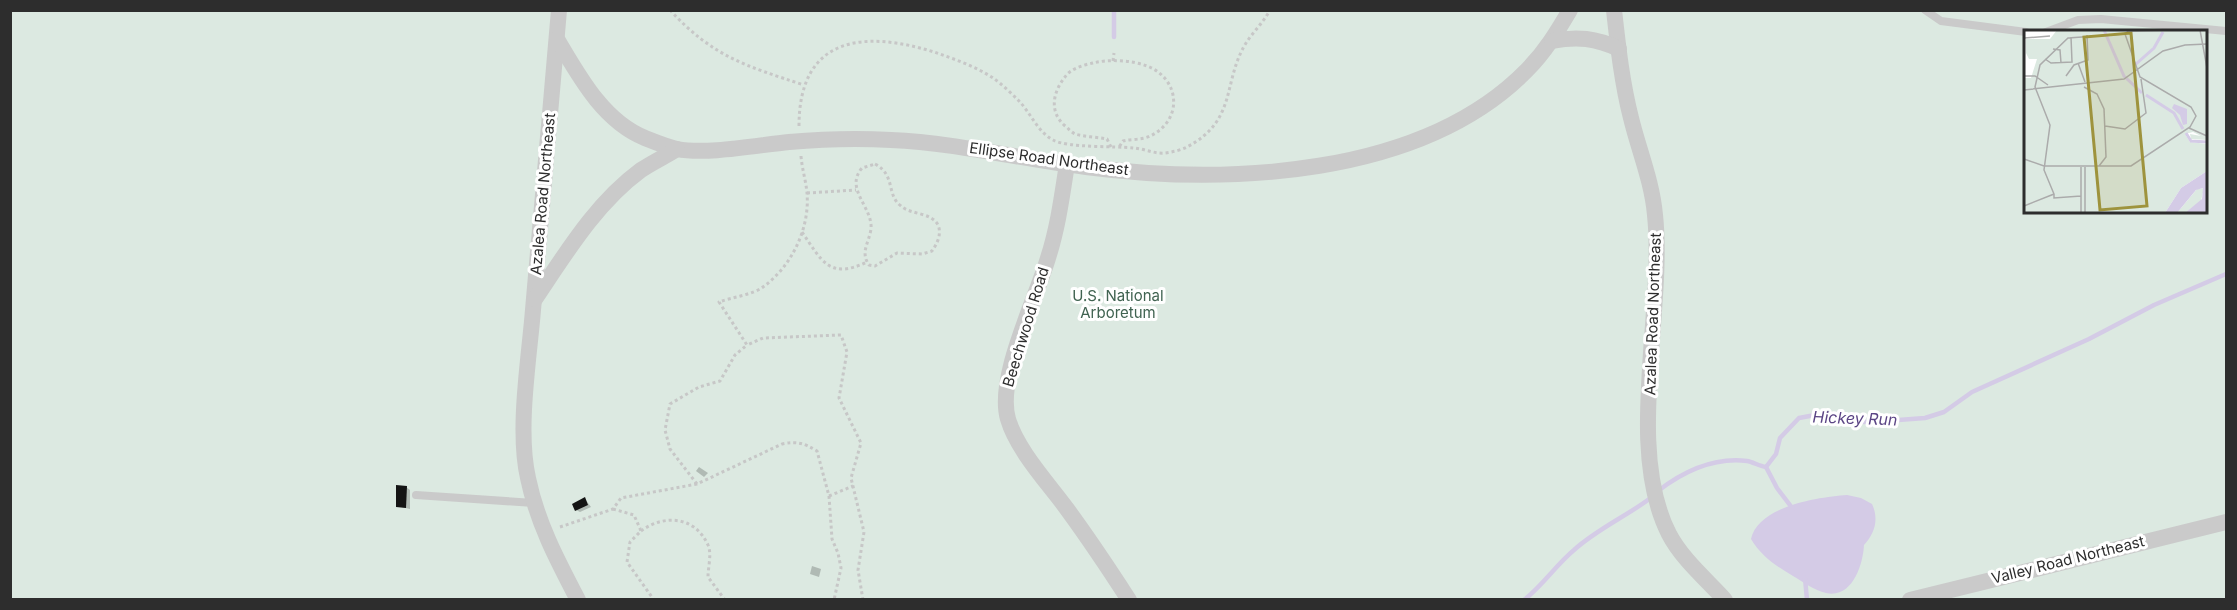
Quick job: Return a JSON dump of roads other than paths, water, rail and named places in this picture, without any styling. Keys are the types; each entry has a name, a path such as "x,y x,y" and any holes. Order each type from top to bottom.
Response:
{"street":[{"name":"Azalea Road Northeast","path":"559,10 534,301 524,452 528,477 544,531 578,600"},
{"name":"Ellipse Road Northeast","path":"556,39 588,89 615,119 642,137 677,149 701,150 835,140 889,140 957,145 1109,170 1219,175 1289,170 1367,156 1429,134 1480,107 1517,80 1552,41 1570,10"},
{"name":"Azalea Road Northeast","path":"1614,10 1629,108 1649,178 1656,216 1657,267 1649,410 1650,466 1655,497 1664,524 1681,551 1725,600"},
{"path":"1552,41 1591,38 1619,50"},
{"path":"534,301 580,234 612,196 641,170 677,149"},
{"name":"Beechwood Road","path":"1067,164 1060,213 1052,244 1008,377 1005,404 1010,424 1020,445 1082,529 1129,600"},
{"name":"Valley Road Northeast","path":"1910,600 2226,522"}],"lane":[{"path":"1925,10 1941,21 2024,32"},
{"path":"2051,30 2078,20 2101,19 2226,31"},
{"path":"416,495 535,503"}],"waterway":[{"path":"1114,10 1114,37"},
{"name":"Hickey Run","path":"1658,491 1678,477 1711,463 1735,460 1766,467 1776,454 1780,438 1799,418 1815,415 1864,422 1925,418 1944,412 1972,392 2089,339 2154,305 2226,274"},
{"path":"1766,467 1777,488 1793,509"},
{"name":"Hickey Run","path":"1524,600 1583,542 1652,497"},
{"path":"1805,578 1807,600"}],"park label":[{"name":"U.S. National Arboretum","path":"1118,304"}]}
